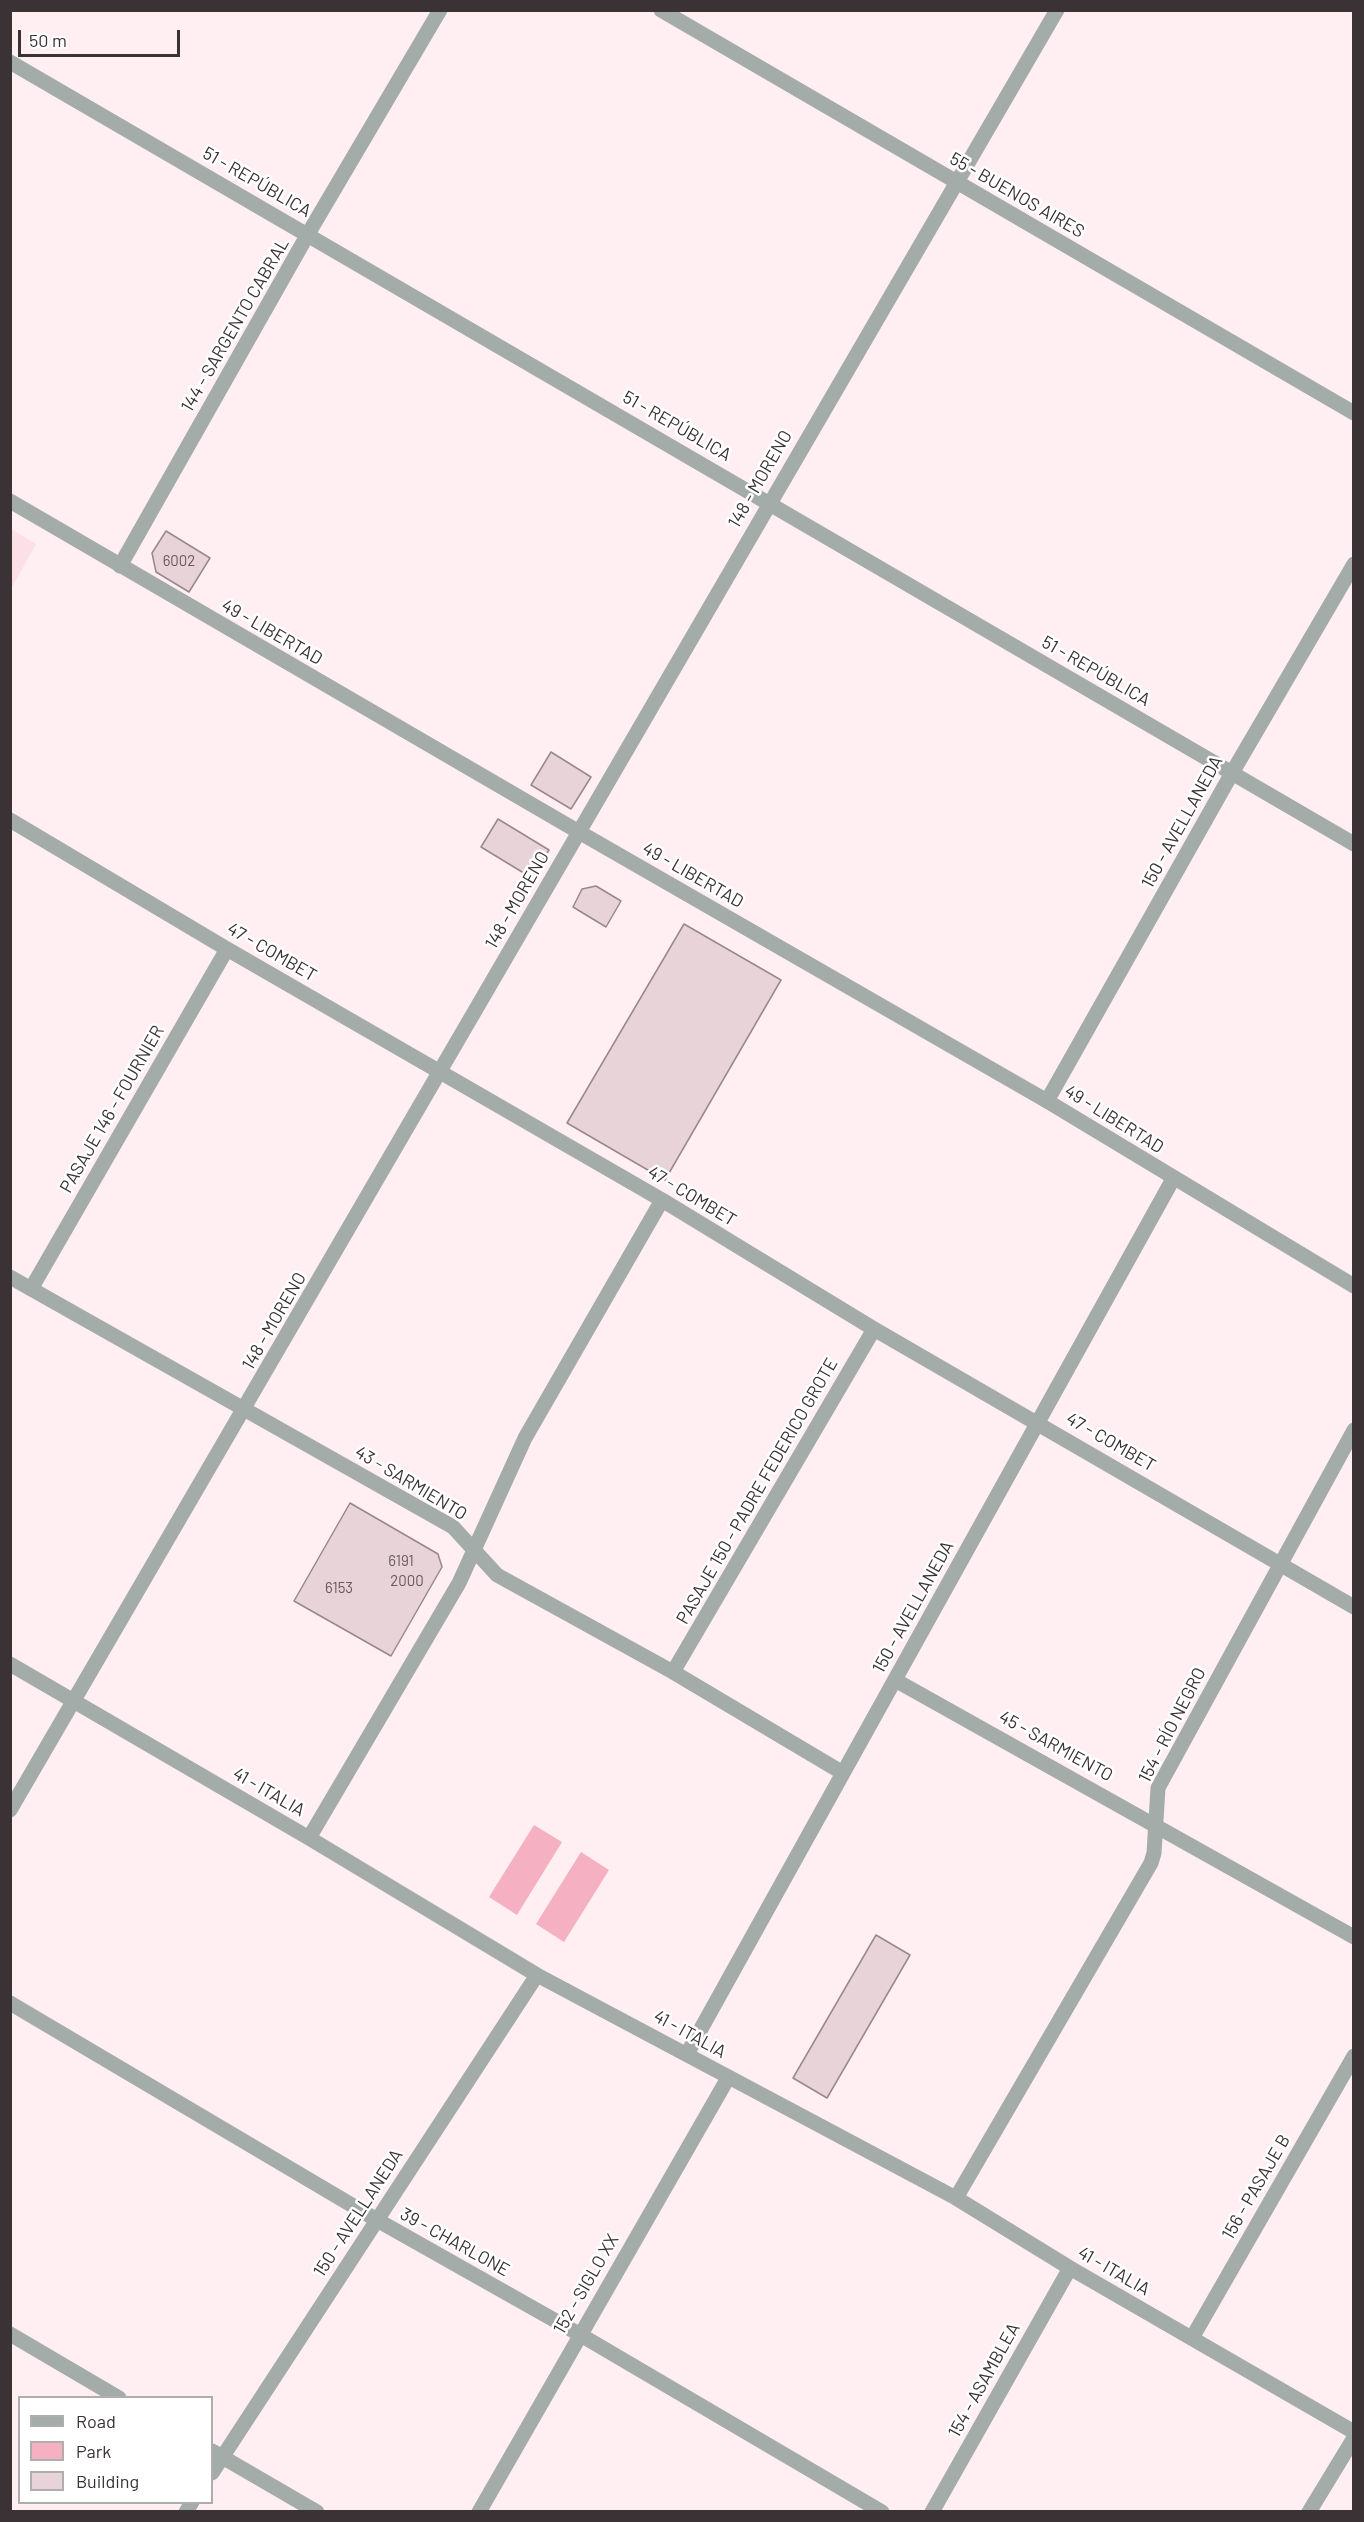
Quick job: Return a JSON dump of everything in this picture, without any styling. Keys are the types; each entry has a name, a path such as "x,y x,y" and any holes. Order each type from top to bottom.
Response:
{"street":[{"name":"144 - SARGENTO CABRAL","path":"120,566 308,234 440,10"},
{"name":"55 - BUENOS AIRES","path":"661,10 1353,412"},
{"name":"148 - MORENO","path":"10,1810 245,1410 769,502 1057,10"},
{"name":"51 - REPÚBLICA","path":"10,62 1353,844"},
{"name":"49 - LIBERTAD","path":"10,501 1047,1101 1353,1286"},
{"name":"150 - AVELLANEDA","path":"1047,1101 1353,564"},
{"name":"47 - COMBET","path":"10,820 227,949 662,1200 874,1329 1037,1421 1353,1607"},
{"name":"PASAJE 146 - FOURNIER","path":"31,1289 227,949"},
{"name":"150 - AVELLANEDA","path":"687,2054 1173,1179"},
{"path":"309,1838 459,1583 525,1438 662,1200"},
{"name":"43 - SARMIENTO","path":"10,1277 453,1527 497,1575 673,1672 843,1773"},
{"name":"PASAJE 150 - PADRE FEDERICO GROTE","path":"673,1672 874,1329"},
{"name":"154 - RÍO NEGRO","path":"956,2198 1151,1863 1154,1853 1158,1788 1353,1430"},
{"name":"41 - ITALIA","path":"10,1664 537,1974 956,2198 1070,2268 1353,2432"},
{"name":"45 - SARMIENTO","path":"895,1680 1156,1824 1353,1937"},
{"name":"150 - AVELLANEDA","path":"213,2469 217,2454 377,2220 537,1974"},
{"name":"39 - CHARLONE","path":"10,2003 377,2220 579,2334 882,2511"},
{"name":"156 - PASAJE B","path":"1192,2338 1353,2056"},
{"name":"152 - SIGLO XX","path":"479,2511 728,2078"},
{"name":"154 - ASAMBLEA","path":"932,2511 1070,2268"},
{"path":"10,2334 117,2396"},
{"path":"1309,2511 1353,2438"},
{"path":"217,2454 317,2511"}],"shaded area":[{"path":"11,529 36,544 11,589"}],"green space":[{"path":"534,1825 562,1842 517,1915 489,1897"},
{"path":"581,1852 609,1870 564,1942 536,1924"}],"building":[{"path":"166,531 210,558 189,592 156,572 152,553"},
{"path":"551,752 591,777 571,809 531,785"},
{"path":"498,819 549,850 532,878 481,847"},
{"path":"596,886 621,901 606,927 573,907 582,889"},
{"path":"684,924 781,980 665,1180 567,1123"},
{"path":"350,1503 438,1554 442,1567 391,1656 294,1601"},
{"path":"876,1935 910,1955 827,2098 793,2078"}]}
